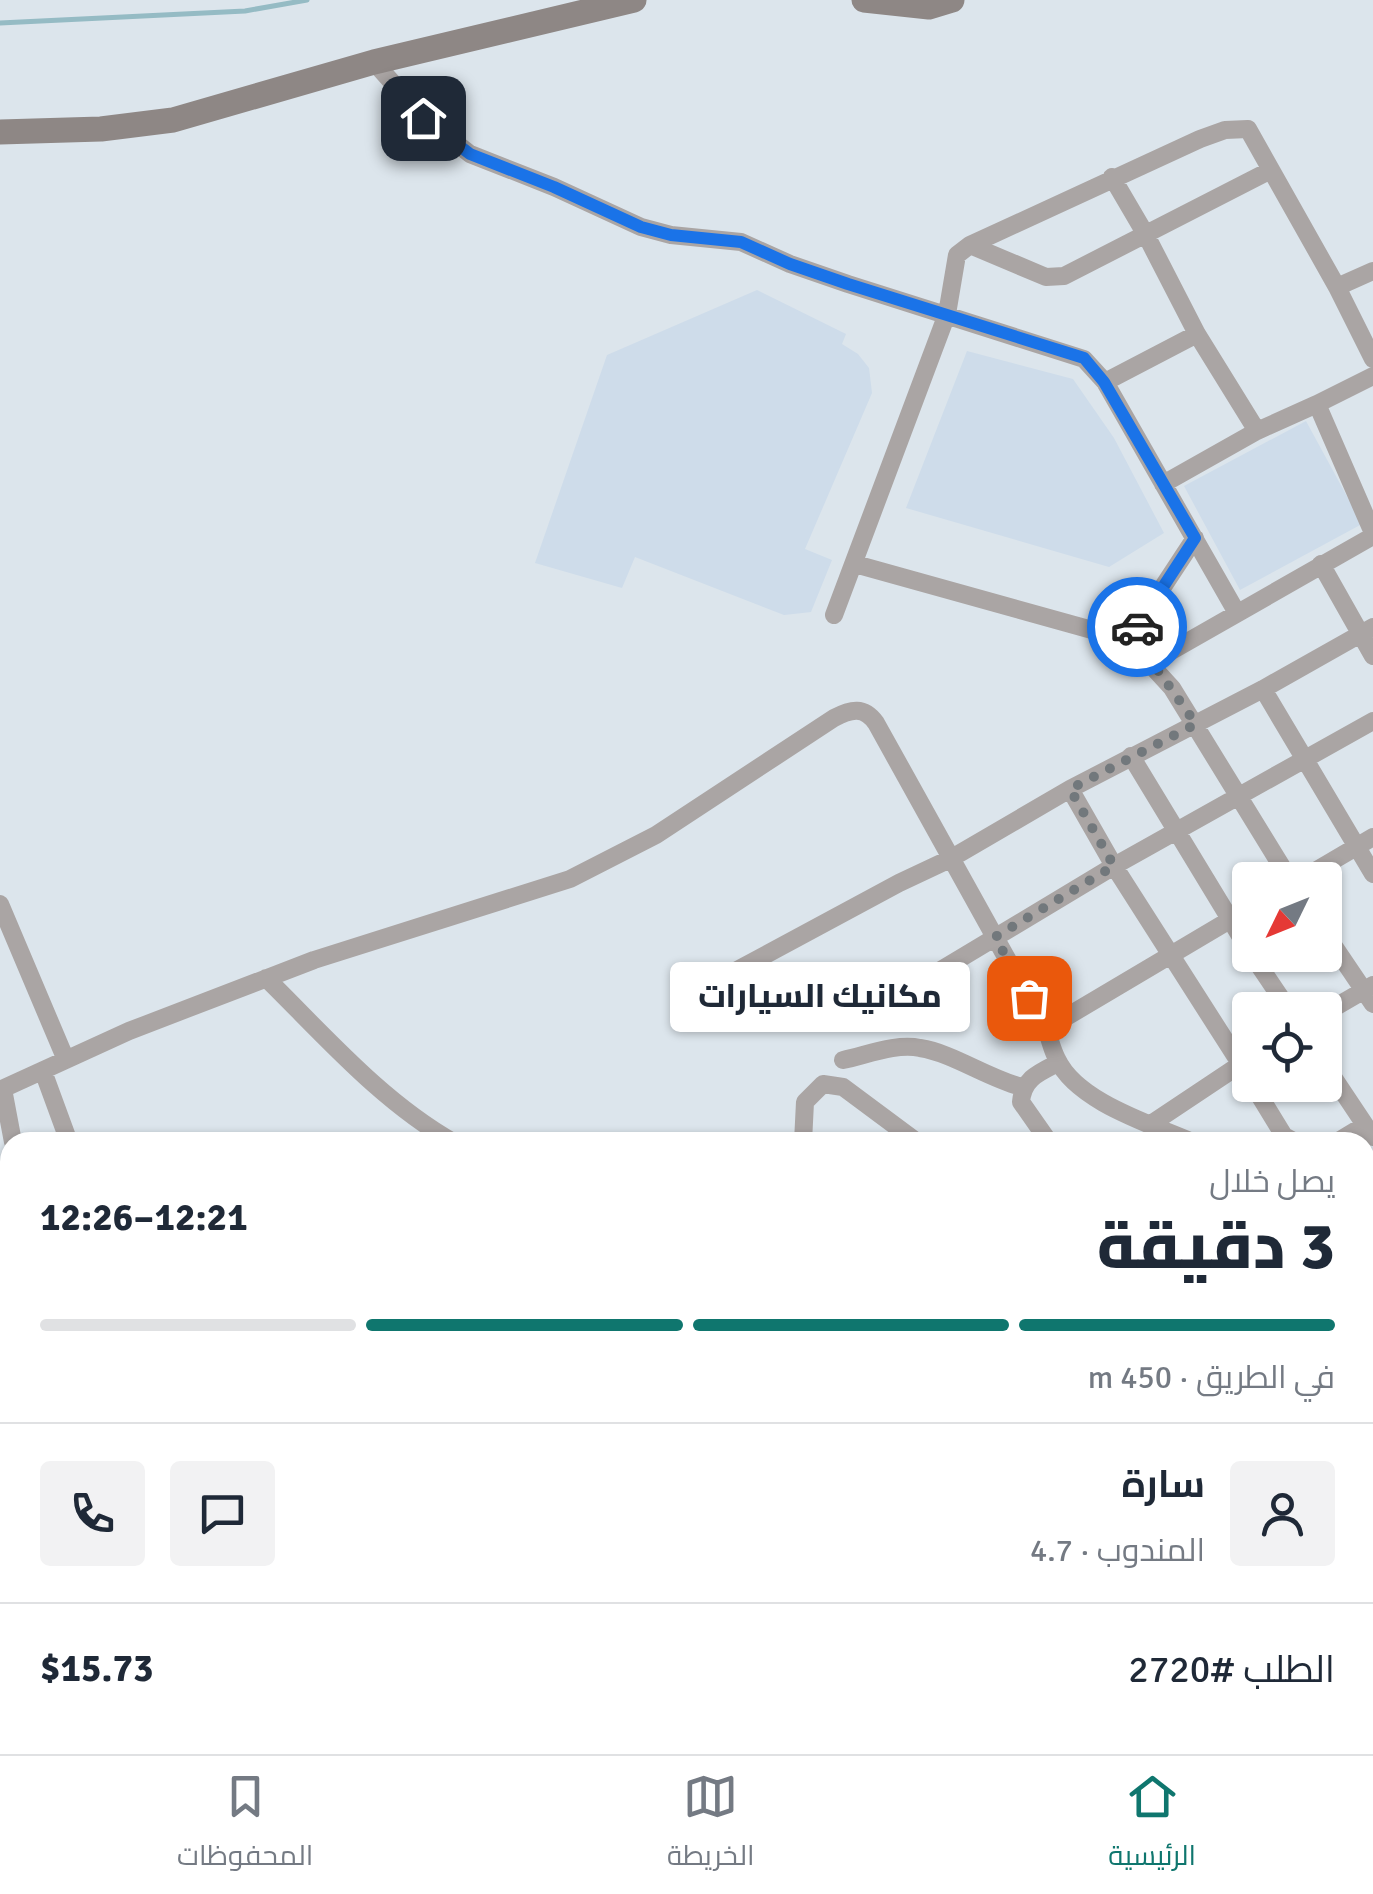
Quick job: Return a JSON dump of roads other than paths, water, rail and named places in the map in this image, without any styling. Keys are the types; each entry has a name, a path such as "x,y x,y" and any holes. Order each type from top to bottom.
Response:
{"main road":[{"path":"0,132 101,130 173,120 374,62 634,0"},
{"path":"864,0 929,6 952,0"}],"street":[{"path":"374,62 407,102 470,154 641,227 671,235 741,242 790,264 1077,355 1090,363 1236,613"},
{"path":"834,615 947,314 956,260 970,244 1200,139 1239,129 1252,133 1373,359"},
{"path":"970,244 1046,277 1056,277 1271,170"},
{"path":"1112,177 1197,334 1257,432"},
{"path":"1337,287 1373,271"},
{"path":"1104,382 1197,334"},
{"path":"1163,484 1257,432 1373,376"},
{"path":"1152,662 1373,534 1317,404"},
{"path":"1128,640 1195,538"},
{"path":"855,564 1128,640 1152,662 1196,724 1279,862"},
{"path":"1321,564 1367,630 1373,656"},
{"path":"730,974 899,883 950,860 1070,789 1367,630"},
{"path":"1263,689 1373,874"},
{"path":"11,1132 2,1090 129,1030 314,960 570,879 656,835 847,711 859,710 870,714 876,723 1046,1029 1058,1063 1087,1092 1170,1132"},
{"path":"906,991 1114,866 1373,721"},
{"path":"1131,756 1232,924"},
{"path":"1070,789 1114,866 1232,1047"},
{"path":"1330,862 1373,837"},
{"path":"0,904 66,1060"},
{"path":"1046,1029 1232,917"},
{"path":"1342,955 1370,993 1342,1005"},
{"path":"266,978 370,1080 434,1132"},
{"path":"843,1060 899,1047 920,1047 995,1080 1022,1087"},
{"path":"1039,1132 1020,1102 1022,1087 1034,1075 1058,1063"},
{"path":"43,1070 65,1132"},
{"path":"1152,1124 1232,1080"},
{"path":"804,1132 805,1102 823,1084 843,1087 903,1132"},
{"path":"1342,1090 1369,1131"},
{"path":"1263,1102 1278,1132"}],"waterway":[{"path":"0,23 245,11 307,0"}],"place":[{"name":"مكانيك السيارات","path":"1029,998"}]}
